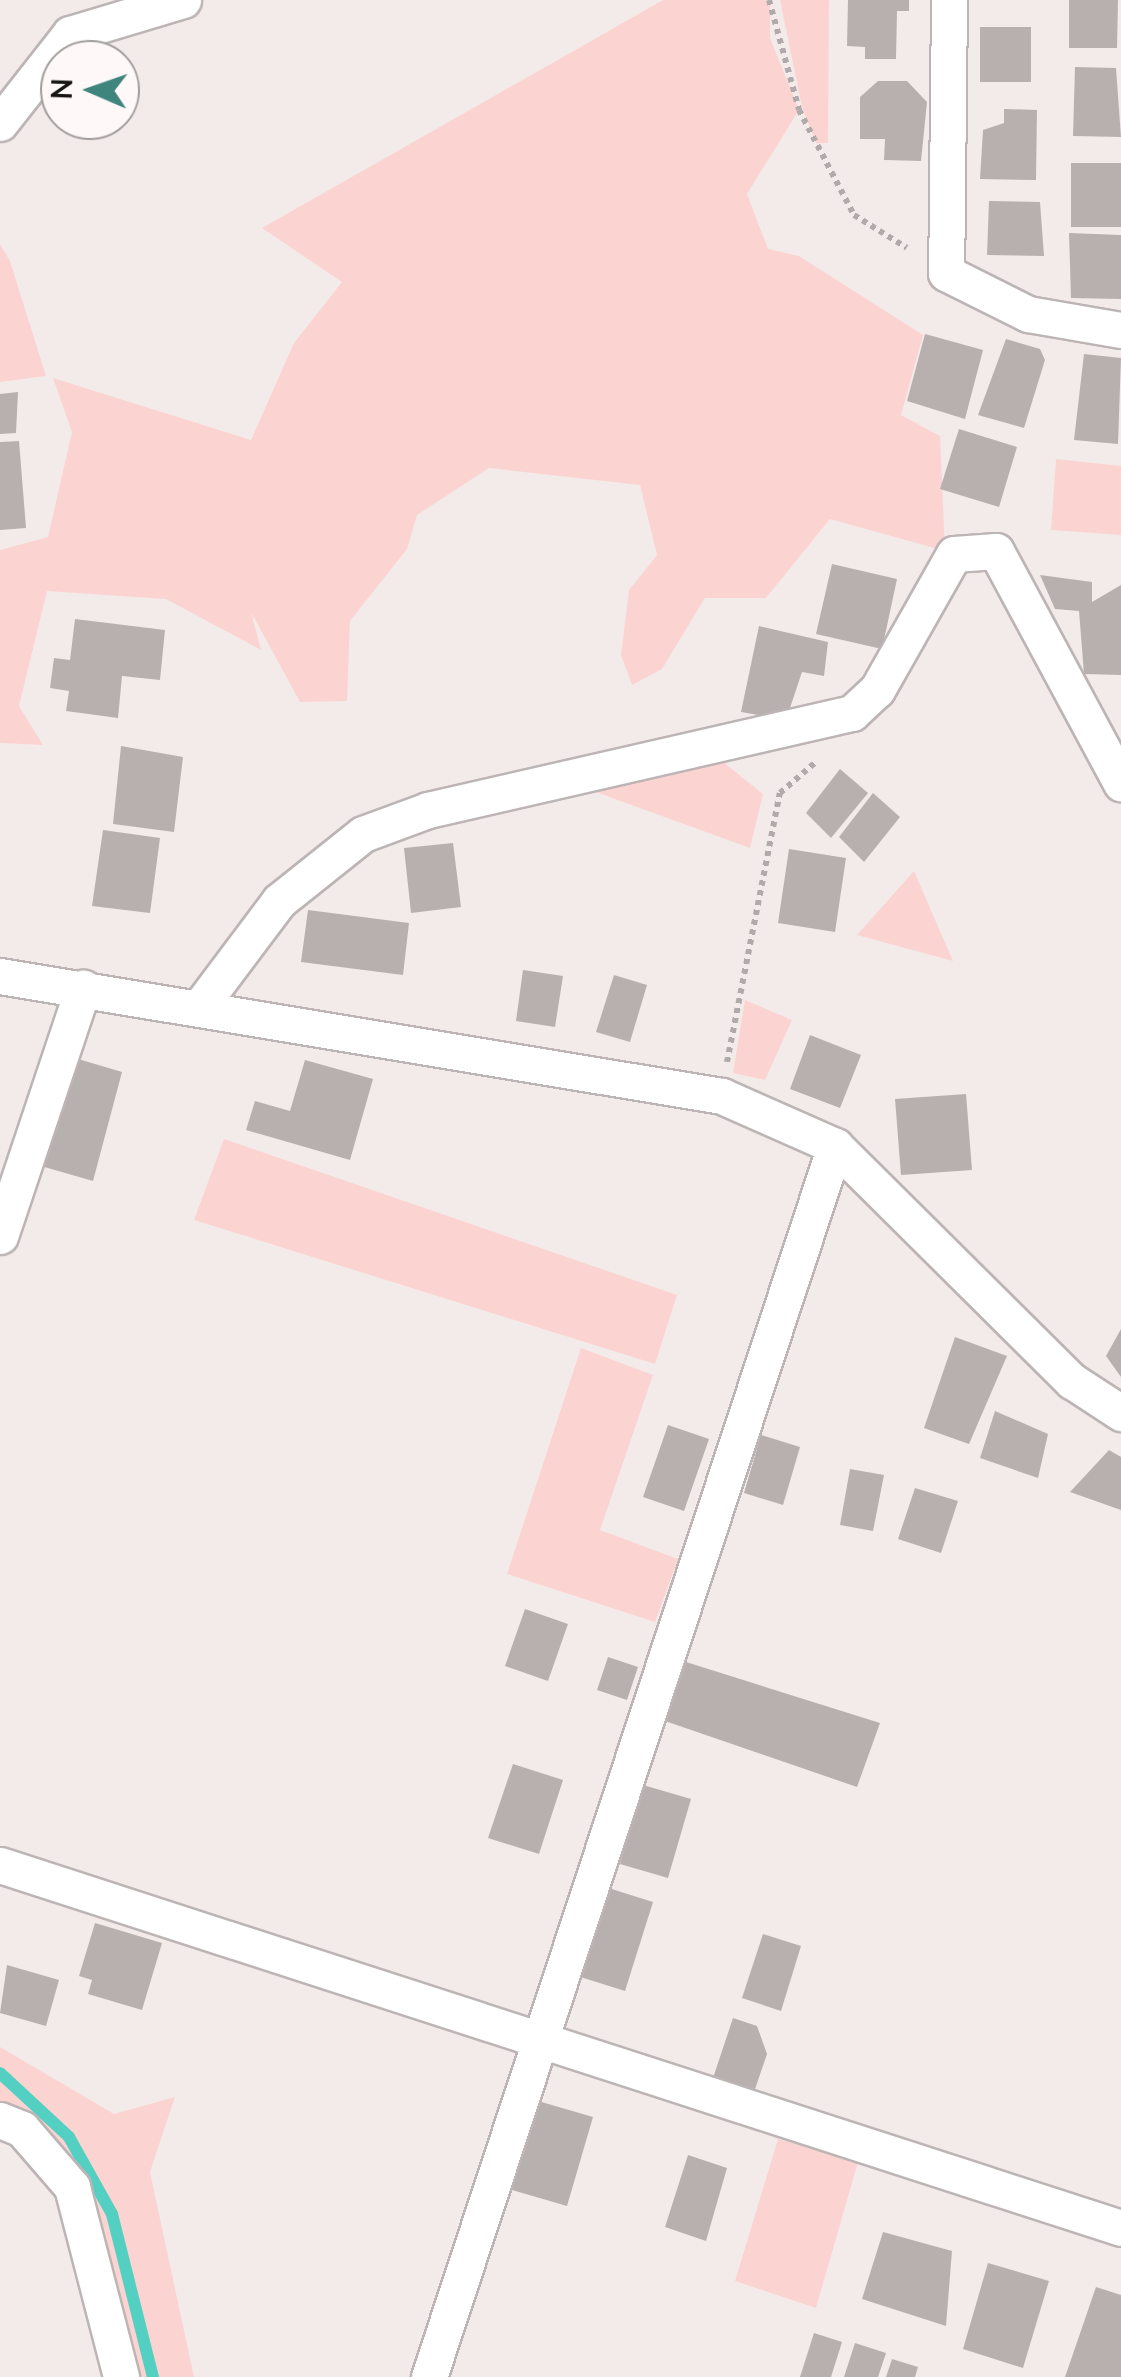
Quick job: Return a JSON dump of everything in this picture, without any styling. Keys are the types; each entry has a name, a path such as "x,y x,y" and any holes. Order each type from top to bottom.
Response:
{"street":[{"path":"0,123 70,34 184,0"},
{"path":"949,0 946,273 1028,314 1121,330"},
{"path":"202,1005 279,902 363,834 428,810 852,713 877,690 954,554 996,551 1121,783"},
{"path":"0,976 202,1005 722,1096 835,1146 1072,1381 1121,1413"},
{"path":"0,1236 82,988"},
{"path":"429,2377 538,2035 835,1146"},
{"path":"0,1865 538,2035 1121,2228"},
{"path":"0,2120 22,2129 72,2188 120,2377"}],"path":[{"path":"769,0 798,110 854,215 946,273"},
{"path":"722,1096 780,793 839,742 852,713"}],"shaded area":[{"path":"663,0 770,0 770,38 799,110 747,194 768,249 799,256 923,335 901,415 940,436 945,551 830,519 766,598 705,598 662,669 632,685 621,655 629,590 657,555 640,485 489,468 417,515 407,549 350,621 347,701 300,702 251,612 261,650 166,599 47,591 19,706 43,745 0,743 0,550 48,537 72,432 53,378 251,440 294,343 342,282 262,228"},
{"path":"780,0 829,0 828,143 816,143 802,107"},
{"path":"0,244 10,261 46,376 0,382"},
{"path":"1056,459 1121,466 1121,535 1051,530"},
{"path":"717,757 763,794 750,848 582,787"},
{"path":"914,871 953,961 857,935"},
{"path":"745,1000 792,1020 765,1080 733,1073"},
{"path":"224,1139 677,1295 655,1364 194,1220"},
{"path":"581,1348 653,1375 600,1530 678,1559 655,1622 507,1574"},
{"path":"0,2047 114,2114 175,2097 150,2172 194,2377 121,2377 72,2187 0,2117"},
{"path":"778,2139 858,2162 816,2308 735,2281"}],"building":[{"path":"848,0 909,0 909,11 897,11 896,59 865,59 865,47 847,46"},
{"path":"1069,0 1118,0 1117,48 1069,48"},
{"path":"980,27 1031,27 1031,82 980,82"},
{"path":"1075,67 1116,68 1121,137 1073,136"},
{"path":"878,81 907,81 927,102 921,161 884,160 885,139 860,139 860,97"},
{"path":"1004,109 1037,110 1036,180 980,179 983,130 1004,123"},
{"path":"1071,163 1121,163 1121,227 1071,227"},
{"path":"989,201 1040,202 1044,256 987,255"},
{"path":"1069,233 1121,235 1121,299 1071,298"},
{"path":"925,334 983,350 965,419 907,401"},
{"path":"1006,339 1040,349 1045,360 1024,428 978,415"},
{"path":"1084,354 1121,358 1118,444 1074,440"},
{"path":"18,392 16,433 0,434 0,394"},
{"path":"959,429 1017,447 999,507 940,489"},
{"path":"19,441 26,528 0,530 0,442"},
{"path":"832,564 897,579 882,649 816,634"},
{"path":"1040,575 1092,582 1092,602 1121,585 1121,675 1084,674 1079,611 1055,609"},
{"path":"75,619 165,630 160,680 122,676 118,718 66,711 69,691 50,688 54,658 70,660"},
{"path":"759,626 828,642 824,676 802,672 786,720 741,712"},
{"path":"121,746 183,757 174,832 113,824"},
{"path":"840,769 868,793 831,838 806,813"},
{"path":"873,793 900,817 864,862 839,837"},
{"path":"103,830 160,838 150,913 92,906"},
{"path":"453,843 461,907 411,913 404,848"},
{"path":"789,849 846,858 835,932 778,923"},
{"path":"308,910 409,923 403,975 301,962"},
{"path":"523,970 563,976 555,1027 516,1021"},
{"path":"614,975 647,985 630,1042 596,1032"},
{"path":"810,1035 861,1055 840,1108 790,1089"},
{"path":"68,1056 122,1072 93,1181 34,1164"},
{"path":"305,1060 373,1079 350,1160 246,1130 255,1101 290,1111"},
{"path":"966,1094 972,1170 901,1175 895,1099"},
{"path":"1121,1329 1121,1377 1106,1356"},
{"path":"955,1337 1007,1356 969,1444 924,1428"},
{"path":"995,1411 1048,1434 1038,1478 980,1458"},
{"path":"668,1425 709,1439 684,1511 643,1497"},
{"path":"761,1435 800,1447 783,1505 744,1493"},
{"path":"1109,1450 1121,1457 1121,1510 1070,1492"},
{"path":"850,1469 884,1475 873,1531 840,1525"},
{"path":"915,1488 958,1501 941,1553 898,1539"},
{"path":"525,1609 568,1624 548,1681 505,1666"},
{"path":"608,1657 638,1667 627,1700 597,1690"},
{"path":"686,1662 880,1723 857,1787 665,1721"},
{"path":"513,1764 563,1780 539,1854 488,1838"},
{"path":"643,1785 691,1799 668,1878 620,1864"},
{"path":"602,1886 653,1902 625,1991 574,1975"},
{"path":"95,1923 162,1943 142,2010 88,1994 92,1980 79,1976"},
{"path":"763,1934 801,1946 781,2011 742,1998"},
{"path":"7,1965 59,1980 46,2026 0,2013"},
{"path":"733,2018 757,2026 767,2054 753,2095 712,2081"},
{"path":"538,2101 593,2117 567,2206 512,2190"},
{"path":"688,2155 727,2168 706,2241 665,2227"},
{"path":"883,2232 952,2251 946,2326 862,2299"},
{"path":"988,2263 1049,2281 1023,2368 963,2349"},
{"path":"1096,2287 1121,2295 1121,2377 1065,2377"},
{"path":"814,2333 842,2342 831,2377 800,2377"},
{"path":"855,2343 886,2353 878,2377 844,2377"},
{"path":"892,2359 918,2367 915,2377 886,2377"}],"waterway":[{"path":"0,2073 69,2137 112,2214 153,2377"}]}
